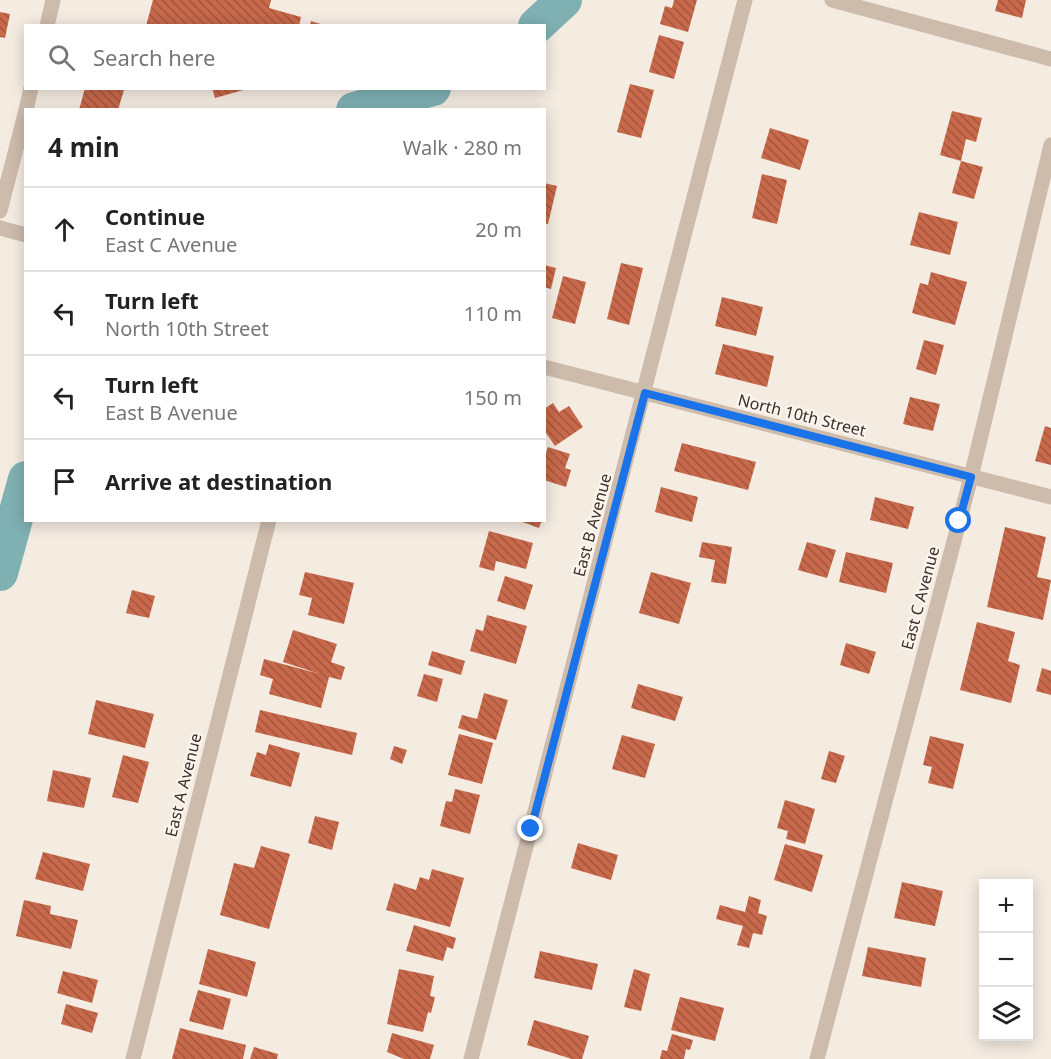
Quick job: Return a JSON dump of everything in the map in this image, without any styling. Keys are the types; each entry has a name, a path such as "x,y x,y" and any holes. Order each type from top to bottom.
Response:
{"street":[{"path":"47,24 53,0"},
{"name":"East B Avenue","path":"471,1059 746,0"},
{"path":"831,0 1051,59"},
{"path":"26,108 31,90"},
{"path":"0,211 24,118"},
{"name":"East C Avenue","path":"817,1059 971,477 1051,145"},
{"path":"0,228 24,234"},
{"name":"North 10th Street","path":"546,368 1051,497"},
{"name":"East A Avenue","path":"133,1059 267,522"}],"building":[{"path":"153,0 271,0 269,8 301,17 299,24 147,24"},
{"path":"674,0 697,0 688,32 660,24 665,6 672,8"},
{"path":"998,0 1026,0 1022,18 995,11"},
{"path":"0,12 10,14 5,38 0,37"},
{"path":"659,35 684,42 674,79 649,72"},
{"path":"630,84 654,90 641,138 617,132"},
{"path":"84,90 124,90 119,108 80,108"},
{"path":"213,90 243,90 215,98"},
{"path":"952,111 982,118 976,142 966,139 961,161 940,155"},
{"path":"770,128 809,140 800,170 761,158"},
{"path":"961,161 983,167 974,199 952,193"},
{"path":"762,174 787,180 777,224 752,218"},
{"path":"546,183 557,186 548,224 546,224"},
{"path":"919,212 958,222 950,255 910,245"},
{"path":"621,263 643,268 629,325 607,319"},
{"path":"546,266 556,268 551,289 546,288"},
{"path":"931,272 967,282 955,325 912,313 920,283 928,285"},
{"path":"563,276 586,282 575,324 552,318"},
{"path":"722,297 763,307 756,336 715,326"},
{"path":"924,340 944,345 936,375 916,369"},
{"path":"723,344 774,356 767,387 715,374"},
{"path":"910,397 940,404 933,431 903,424"},
{"path":"553,403 559,412 569,406 583,427 555,446 546,433 546,408"},
{"path":"1045,426 1051,428 1051,465 1035,461"},
{"path":"682,443 756,462 748,490 674,471"},
{"path":"548,447 570,454 565,468 571,470 566,487 546,481"},
{"path":"661,487 698,497 692,522 655,512"},
{"path":"875,497 914,507 908,529 870,520"},
{"path":"522,522 541,522 539,528"},
{"path":"1005,527 1046,537 1037,577 1051,580 1043,620 987,607"},
{"path":"489,531 533,543 526,569 496,561 494,571 479,567"},
{"path":"702,542 732,547 726,584 711,582 715,560 699,557"},
{"path":"807,542 836,550 827,578 798,570"},
{"path":"846,552 893,563 886,593 839,582"},
{"path":"305,572 354,583 344,624 308,615 312,598 299,595"},
{"path":"651,572 691,583 679,624 639,613"},
{"path":"505,576 533,585 525,610 497,601"},
{"path":"132,590 155,596 149,618 126,613"},
{"path":"487,615 527,626 516,664 470,651 476,629 483,631"},
{"path":"977,622 1015,632 1008,661 1020,665 1011,703 960,690"},
{"path":"293,630 337,644 331,662 345,667 341,680 329,677 321,708 269,694 273,679 260,675 264,659 320,674 283,662"},
{"path":"846,643 876,652 869,674 840,665"},
{"path":"432,651 465,661 461,675 428,665"},
{"path":"1042,668 1051,671 1051,695 1036,691"},
{"path":"424,674 443,679 437,702 417,696"},
{"path":"638,684 683,697 675,721 631,708"},
{"path":"484,693 508,700 496,740 458,728 462,715 477,719"},
{"path":"96,700 154,714 145,748 88,734"},
{"path":"260,710 357,733 352,755 255,732"},
{"path":"459,734 493,743 482,784 448,775"},
{"path":"622,735 655,744 645,778 612,769"},
{"path":"930,736 964,744 953,789 928,783 932,767 923,765"},
{"path":"269,744 300,753 291,787 250,776 257,752 266,755"},
{"path":"394,746 407,750 402,764 390,759"},
{"path":"829,751 845,756 836,783 821,779"},
{"path":"123,755 149,762 138,803 112,797"},
{"path":"53,770 91,778 84,808 47,801"},
{"path":"455,789 480,795 470,834 440,826 446,801 452,802"},
{"path":"785,800 815,809 805,844 786,839 788,831 777,828"},
{"path":"315,816 339,822 332,850 308,843"},
{"path":"578,843 618,855 611,880 571,868"},
{"path":"785,844 823,855 812,892 774,880"},
{"path":"261,846 290,854 269,929 220,915 234,863 254,868"},
{"path":"43,852 90,864 83,891 35,879"},
{"path":"432,869 464,878 450,927 386,910 394,883 416,890 420,877 429,880"},
{"path":"902,882 943,891 935,926 894,918"},
{"path":"749,896 761,900 758,913 767,916 762,935 753,933 749,948 737,945 743,926 716,919 720,905 745,912"},
{"path":"24,900 51,906 50,914 78,920 71,949 16,936"},
{"path":"414,925 456,938 453,949 447,947 443,961 406,951"},
{"path":"868,947 926,958 921,987 862,976"},
{"path":"208,949 256,962 247,997 199,984"},
{"path":"540,951 598,964 592,990 534,978"},
{"path":"399,969 434,976 430,996 435,997 423,1032 387,1024"},
{"path":"634,969 650,974 641,1011 624,1007"},
{"path":"63,971 98,980 92,1003 57,993"},
{"path":"198,990 231,999 223,1030 189,1021"},
{"path":"680,997 724,1008 715,1041 671,1030"},
{"path":"66,1004 98,1013 92,1033 61,1024"},
{"path":"534,1020 589,1036 582,1059 572,1059 527,1045"},
{"path":"180,1028 246,1045 243,1059 172,1059"},
{"path":"392,1033 434,1045 430,1059 404,1059 387,1052"},
{"path":"672,1034 693,1040 690,1050 686,1049 684,1059 660,1059 662,1050 667,1051"},
{"path":"254,1047 278,1054 277,1059 250,1059"}],"waterway":[{"path":"538,24 564,0"},
{"path":"361,108 426,90"},
{"path":"0,573 24,486"}],"route":[{"path":"531,829 645,393 971,477 959,521"}]}
